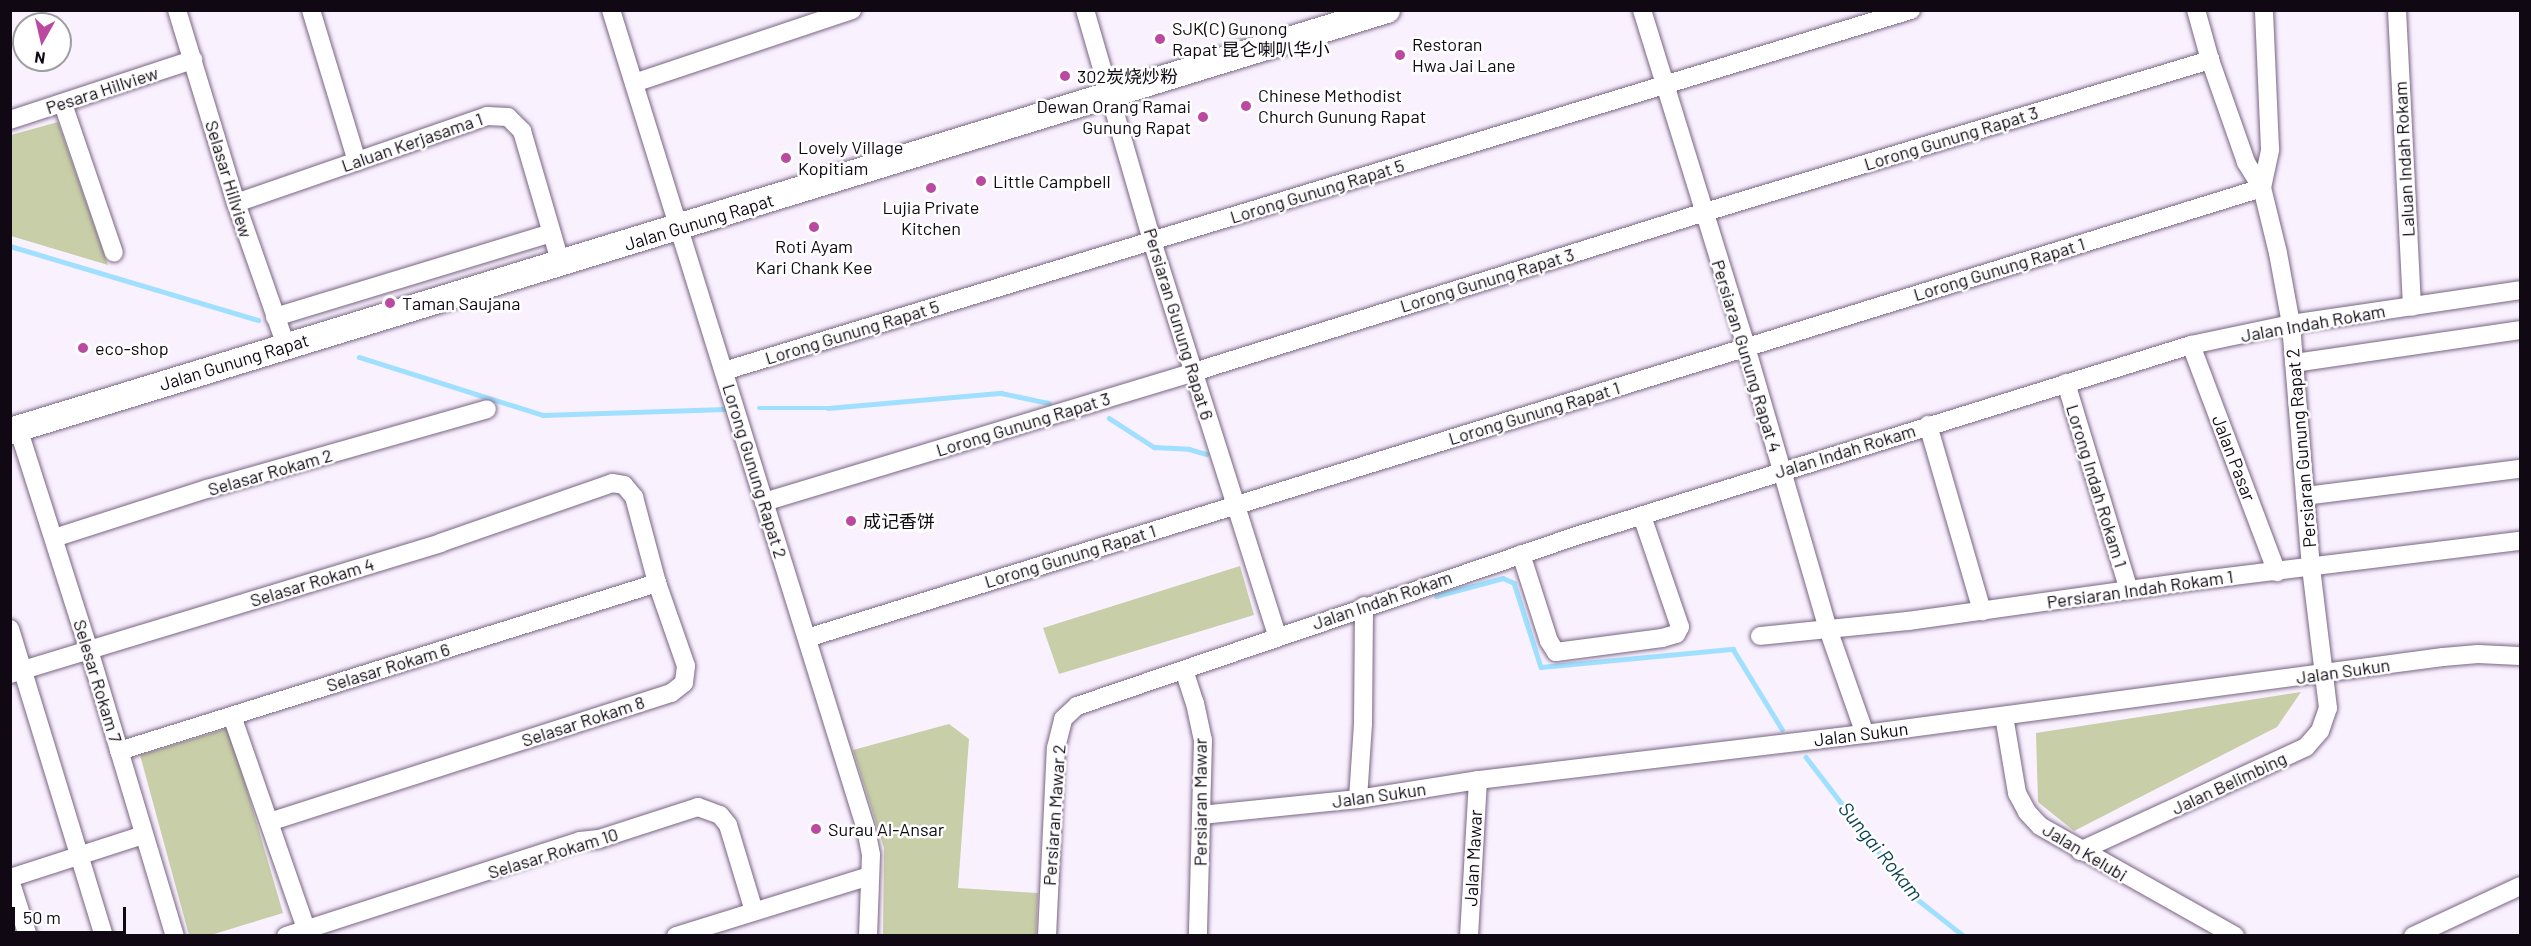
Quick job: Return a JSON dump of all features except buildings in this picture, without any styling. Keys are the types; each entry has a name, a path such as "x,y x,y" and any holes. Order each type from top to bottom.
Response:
{"street":[{"name":"Selasar Hillview","path":"177,10 236,202 286,346"},
{"path":"311,10 357,161"},
{"name":"Lorong Gunung Rapat 2","path":"611,10 866,829 871,855 868,936"},
{"path":"634,83 852,10"},
{"name":"Persiaran Gunung Rapat 6","path":"1085,10 1152,241 1277,636"},
{"name":"Jalan Gunung Rapat","path":"14,429 679,228 1387,10"},
{"name":"Persiaran Gunung Rapat 4","path":"1642,10 1702,213 1746,347 1828,629 1865,734"},
{"name":"Lorong Gunung Rapat 5","path":"724,371 1911,10"},
{"name":"Persiaran Gunung Rapat 2","path":"2196,10 2210,60 2246,162 2262,188 2278,253 2291,324 2311,568 2326,675"},
{"name":"Persiaran Gunung Rapat 2","path":"2262,188 2270,149 2264,10"},
{"name":"Laluan Indah Rokam","path":"2397,10 2412,307"},
{"name":"Pesara Hillview","path":"10,120 193,60"},
{"name":"Lorong Gunung Rapat 3","path":"764,502 1194,372 1702,213 2210,60"},
{"path":"63,104 114,253"},
{"name":"Laluan Kerjasama 1","path":"236,202 487,116 508,117 522,131 561,264"},
{"name":"Lorong Gunung Rapat 1","path":"807,638 2262,188"},
{"path":"275,317 551,233"},
{"name":"Jalan Indah Rokam","path":"1184,670 1364,606 1521,554 1782,470 1855,450 1928,425 2192,345 2291,324 2520,290"},
{"path":"2294,363 2520,330"},
{"name":"Jalan Pasar","path":"2192,345 2277,572"},
{"name":"Lorong Indah Rokam 1","path":"2066,383 2129,590"},
{"name":"Selasar Rokam 2","path":"54,538 207,489 487,409"},
{"path":"1928,425 1982,611"},
{"name":"Selesar Rokam 7","path":"14,429 54,538 175,936"},
{"path":"2305,496 2520,469"},
{"name":"Selasar Rokam 8","path":"269,822 671,693 684,683 686,666 657,583 634,497 624,485 612,483"},
{"name":"Selasar Rokam 4","path":"17,673 440,543 612,483"},
{"path":"1521,554 1549,641 1556,652 1616,646 1676,634 1680,627 1642,516"},
{"name":"Persiaran Indah Rokam 1","path":"1760,636 1982,611 2129,590 2520,541"},
{"name":"Selasar Rokam 6","path":"119,751 657,583"},
{"path":"1358,799 1363,724 1364,606"},
{"path":"10,629 17,673 104,936"},
{"name":"Jalan Sukun","path":"1201,815 1358,799 1478,780 1865,734 2326,675 2443,657 2478,654 2520,656"},
{"name":"Persiaran Mawar","path":"1184,670 1195,703 1203,740 1198,936"},
{"name":"Persiaran Mawar 2","path":"1047,936 1056,748 1063,719 1077,706 1184,670"},
{"name":"Jalan Belimbing","path":"2080,850 2306,747 2320,731 2328,708 2326,675"},
{"path":"232,716 306,929"},
{"name":"Jalan Kelubi","path":"2004,716 2017,793 2026,812 2040,826 2235,936"},
{"name":"Jalan Mawar","path":"1469,936 1478,780"},
{"name":"Selasar Rokam 10","path":"286,936 580,841 599,839 698,807 720,815 728,825 754,911"},
{"path":"28,936 10,879 143,835"},
{"path":"676,936 870,876"},
{"path":"2413,936 2520,886"}],"green space":[{"path":"58,122 108,265 11,236 11,135"},
{"path":"1240,566 1254,615 1059,674 1043,628"},
{"path":"2301,692 2277,727 2074,831 2038,802 2036,733"},
{"path":"949,724 969,739 958,888 1038,893 1036,935 883,935 884,848 853,750"},
{"path":"229,728 283,913 211,935 189,935 140,755"}],"waterway":[{"path":"10,246 258,320"},
{"path":"359,357 543,415 725,409"},
{"path":"759,408 828,408 1001,393 1049,403"},
{"path":"1109,418 1154,447 1189,449 1206,454"},
{"path":"1436,596 1503,578 1514,583 1541,667 1733,649 1782,729"},
{"name":"Sungai Rokam","path":"1806,757 1912,895 1964,936"}],"place":[{"name":"SJK(C) Gunong Rapat 昆仑喇叭华小","path":"1160,39"},
{"name":"Restoran Hwa Jai Lane","path":"1400,55"},
{"name":"302炭烧炒粉","path":"1065,76"},
{"name":"Chinese Methodist Church Gunung Rapat","path":"1246,106"},
{"name":"Dewan Orang Ramai Gunung Rapat","path":"1203,117"},
{"name":"Lovely Village Kopitiam","path":"786,158"},
{"name":"Little Campbell","path":"981,181"},
{"name":"Lujia Private Kitchen","path":"931,188"},
{"name":"Roti Ayam Kari Chank Kee","path":"814,227"},
{"name":"Taman Saujana","path":"390,303"},
{"name":"eco-shop","path":"83,348"},
{"name":"成记香饼","path":"851,521"},
{"name":"Surau Al-Ansar","path":"816,829"}]}
